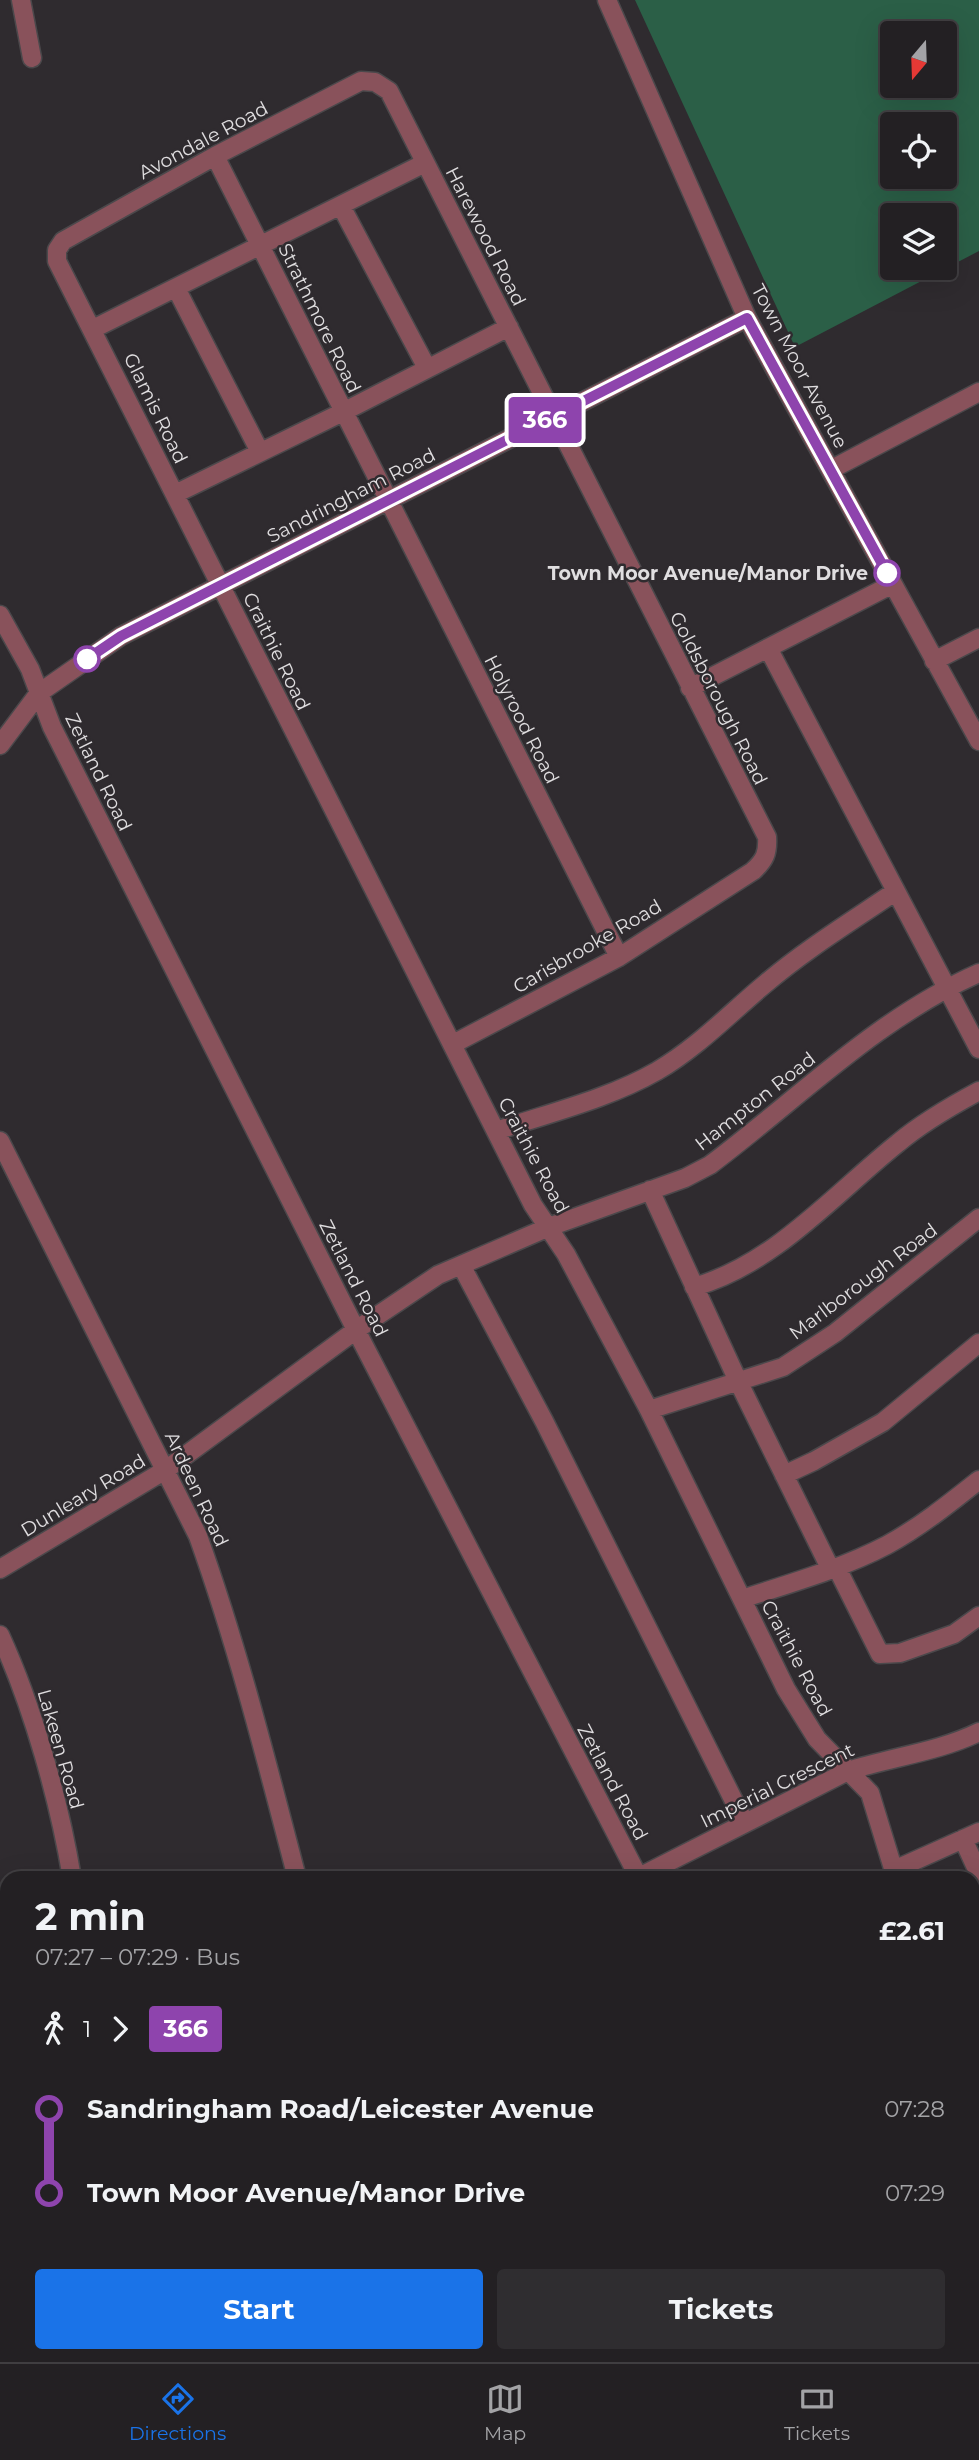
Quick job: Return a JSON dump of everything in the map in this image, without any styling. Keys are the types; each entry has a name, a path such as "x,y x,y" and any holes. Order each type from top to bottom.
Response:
{"street":[{"path":"21,0 32,58"},
{"name":"Town Moor Avenue","path":"607,0 747,318 979,741"},
{"name":"Avondale Road","path":"57,250 63,241 215,156 361,81 375,82"},
{"name":"Harewood Road","path":"375,82 389,91 554,416"},
{"name":"Strathmore Road","path":"215,156 388,499"},
{"path":"93,329 425,163"},
{"path":"341,206 427,368"},
{"name":"Glamis Road","path":"57,250 57,261 221,585"},
{"path":"176,288 260,452"},
{"name":"Sandringham Road","path":"0,745 39,693 121,636 747,318"},
{"path":"175,495 509,327"},
{"path":"832,469 979,391"},
{"name":"Goldsborough Road","path":"554,416 767,837 768,851"},
{"name":"Holyrood Road","path":"388,499 619,957"},
{"path":"690,688 893,584"},
{"name":"Craithie Road","path":"221,585 533,1205 566,1254 649,1410 781,1678 817,1739 870,1793 894,1871"},
{"name":"Zetland Road","path":"0,615 30,669 52,727 356,1330 636,1871"},
{"path":"934,661 979,638"},
{"path":"768,648 979,1049"},
{"name":"Carisbrooke Road","path":"453,1044 619,957 753,871 768,851"},
{"path":"496,1131 615,1090 654,1072 706,1038 765,984 794,962 896,891"},
{"name":"Hampton Road","path":"356,1330 438,1275 548,1227 685,1178 710,1165 861,1043 946,987 979,973"},
{"path":"694,1287 733,1274 761,1255 799,1227 899,1142 942,1111 979,1091"},
{"name":"Ardeen Road","path":"0,1141 167,1469 198,1536 220,1597 248,1692 295,1871"},
{"path":"650,1191 784,1475 880,1654 900,1653 954,1634 979,1616"},
{"name":"Marlborough Road","path":"649,1410 783,1367 835,1333 979,1218"},
{"path":"461,1265 544,1421 746,1823"},
{"name":"Dunleary Road","path":"0,1569 167,1469 356,1330"},
{"path":"784,1475 883,1422 979,1343"},
{"path":"742,1599 834,1569 888,1544 941,1510 979,1480"},
{"name":"Lakeen Road","path":"0,1635 22,1689 52,1787 70,1871"},
{"name":"Imperial Crescent","path":"651,1871 848,1772 979,1732"},
{"path":"901,1871 971,1835 978,1871"}],"green space":[{"path":"635,0 979,0 979,251 957,262 957,203 880,203 880,280 923,280 795,347"}],"bus line":[{"name":"366","path":"87,659 121,636 747,318 887,573"}],"place":[{"name":"Town Moor Avenue/Manor Drive","path":"887,573"}]}
